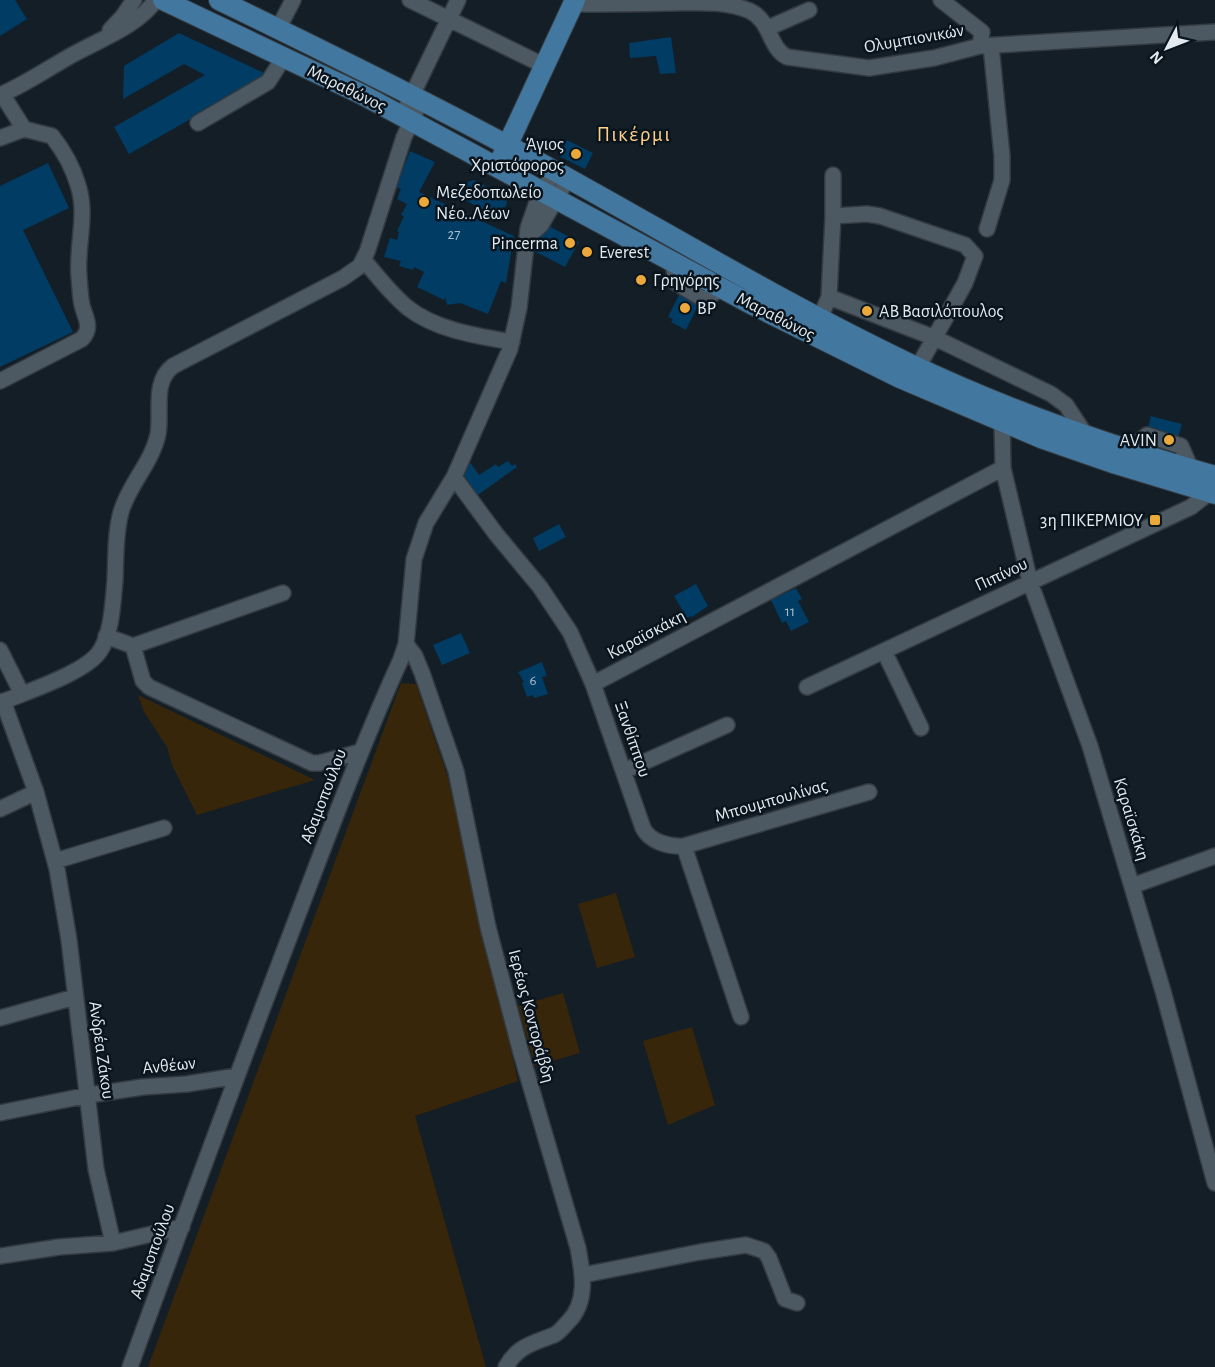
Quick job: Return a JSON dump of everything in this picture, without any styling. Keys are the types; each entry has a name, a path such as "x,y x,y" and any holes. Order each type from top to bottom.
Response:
{"main road":[{"name":"Μαραθώνος","path":"163,0 284,57 407,119 721,288 900,378 1002,422 1082,453 1213,487"},
{"name":"Μαραθώνος","path":"219,0 417,98 561,174 820,318 918,368 1021,412 1087,437 1191,469 1213,487"},
{"path":"496,167 574,2"}],"street":[{"path":"100,39 118,22 134,0"},
{"path":"24,129 1,94 132,23 156,0"},
{"path":"278,29 293,0"},
{"path":"410,0 545,66"},
{"path":"2,702 54,681 91,661 100,651 113,610 121,513 131,487 155,443 159,424 159,390 168,370 343,278 360,266 364,260 404,137 407,119 458,0"},
{"path":"941,0 982,32 985,46 1002,156 1002,180 987,229"},
{"name":"Ολυμπιονικών","path":"574,2 718,3 751,11 768,28 777,50 787,57 869,68 934,58 985,46 1215,32"},
{"path":"768,28 809,10"},
{"path":"198,123 268,82 284,57"},
{"path":"0,138 24,129 52,136 62,150 79,186 83,227 78,268 82,305 89,324 82,339 0,381"},
{"name":"Αδαμοπούλου","path":"130,1367 360,752 406,644 417,546 426,523 454,477 512,342 528,237 541,225 550,196 561,174"},
{"path":"820,318 829,297 833,176"},
{"path":"833,216 867,214 880,216 965,244 975,256 966,283 918,368"},
{"path":"364,260 408,308 434,323 478,336 512,342"},
{"path":"829,297 935,338 1055,397 1066,405 1087,437"},
{"name":"Καραϊσκάκη","path":"1002,422 1003,468 1030,582 1090,746 1163,991 1215,1183"},
{"name":"Καραϊσκάκη","path":"593,684 1003,468"},
{"name":"Ξανθίππου","path":"454,477 560,615 593,684 645,833 655,840 684,846"},
{"name":"Πιπίνου","path":"807,687 1191,507 1213,487"},
{"path":"106,636 133,646 283,593"},
{"name":"Ιερέως Κοντοράβδη","path":"406,644 422,673 456,771 488,927 578,1248 583,1275 583,1291 576,1315 557,1334 531,1342 518,1350 506,1367"},
{"path":"133,646 145,684 312,763 360,752"},
{"path":"0,650 22,694"},
{"path":"884,651 921,728"},
{"name":"Ανδρέα Ζάκου","path":"2,702 36,792 55,861 69,940 96,1169 113,1243"},
{"path":"624,771 727,725"},
{"path":"0,809 36,792"},
{"name":"Μπουμπουλίνας","path":"684,846 869,792"},
{"path":"55,861 164,828"},
{"path":"684,846 741,1017"},
{"path":"1132,886 1215,856"},
{"path":"0,1018 75,997"},
{"name":"Ανθέων","path":"0,1113 89,1095 237,1076"},
{"path":"0,1256 59,1247 113,1243 182,1227"},
{"path":"583,1275 747,1245 764,1251 785,1299 797,1303"}],"shaded area":[{"path":"401,683 416,684 448,778 518,1081 415,1116 486,1367 148,1367"},
{"path":"138,695 315,780 197,815 172,765 167,747 144,712"},
{"path":"616,893 635,957 597,968 578,904"},
{"path":"563,993 580,1053 535,1066 518,1006"},
{"path":"692,1027 715,1105 668,1125 643,1041"}],"building":[{"path":"0,0 15,0 27,19 0,36"},
{"path":"179,33 266,74 129,154 114,127 205,75 184,64 123,99 124,66"},
{"path":"671,37 676,73 660,74 656,56 630,58 629,43"},
{"name":"Άγιος Χριστόφορος","path":"567,140 593,153 585,169 559,156"},
{"path":"410,151 435,162 419,192 514,236 506,283 501,281 488,314 460,303 447,305 445,297 444,300 417,287 424,272 414,267 413,270 399,266 401,261 384,257 390,238 397,240 399,232 397,231 404,216 401,215 407,204 397,199 401,189 396,187"},
{"path":"48,163 69,208 23,230 73,332 0,367 0,186"},
{"path":"474,180 506,196 507,203 502,213 495,216 463,199 460,192 465,183"},
{"path":"545,224 579,242 565,267 532,250"},
{"name":"BP","path":"682,289 701,299 686,330 671,322 673,319 668,317"},
{"name":"AVIN","path":"1151,416 1182,424 1174,453 1157,448 1161,432 1148,428"},
{"path":"508,461 512,466 515,464 517,467 475,497 462,479 470,462 479,475 496,464 498,467"},
{"path":"559,524 566,537 539,551 533,538"},
{"path":"696,584 708,606 687,618 674,596"},
{"path":"796,588 802,599 798,601 809,622 791,631 786,621 782,623 771,600"},
{"path":"461,633 470,653 442,665 433,645"},
{"path":"542,662 547,676 542,677 548,694 534,698 533,695 527,697 522,683 524,682 518,672"}],"place":[{"name":"Άγιος Χριστόφορος","path":"576,154"},
{"name":"Μεζεδοπωλείο Νέο..Λέων","path":"424,202"},
{"name":"Pincerma","path":"570,243"},
{"name":"Everest","path":"587,252"},
{"name":"Γρηγόρης","path":"641,280"},
{"name":"BP","path":"685,308"},
{"name":"ΑΒ Βασιλόπουλος","path":"867,311"},
{"name":"AVIN","path":"1169,440"},
{"name":"3η ΠΙΚΕΡΜΙΟΥ","path":"1155,520"}],"district":[{"name":"Πικέρμι","path":"634,134"}]}
